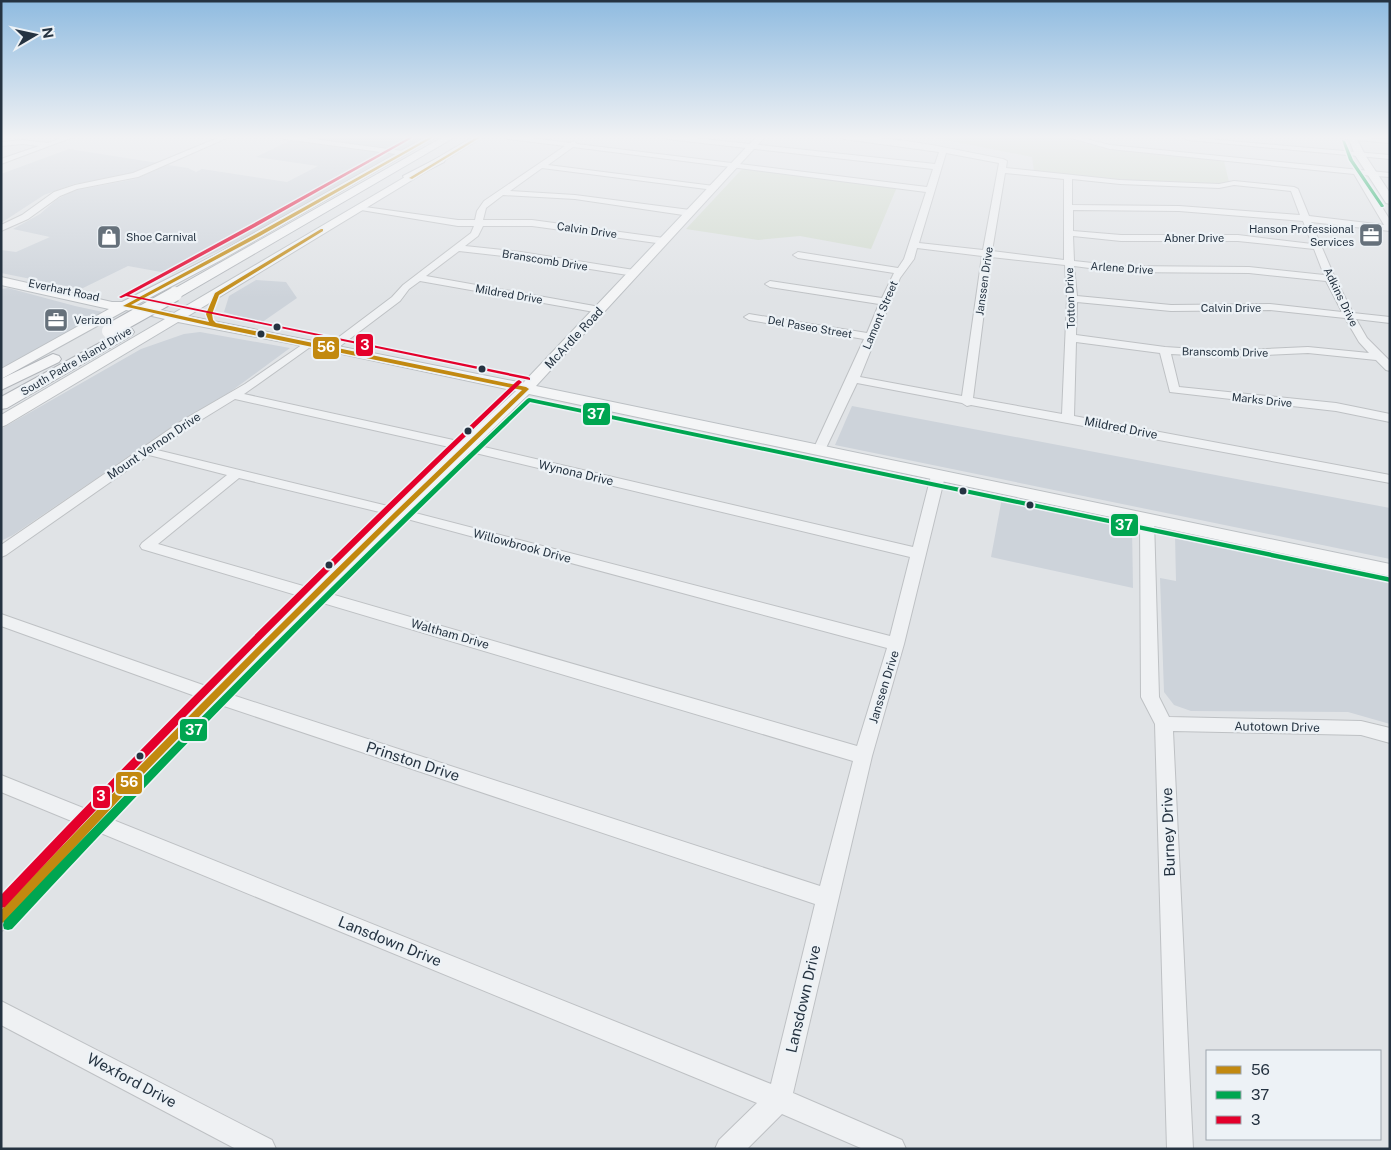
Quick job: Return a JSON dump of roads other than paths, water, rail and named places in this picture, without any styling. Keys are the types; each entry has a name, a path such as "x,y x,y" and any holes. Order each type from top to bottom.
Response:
{"highway":[{"name":"South Padre Island Drive","path":"1,405 127,332 182,295 355,191"},
{"name":"South Padre Island Drive","path":"1,392 107,333 235,270 370,191"},
{"path":"235,270 260,260 316,226 382,191"},
{"path":"1,385 107,333"}],"main road":[{"path":"1,375 95,321 217,258 336,191"},
{"path":"1,422 390,191"},
{"name":"McArdle Road","path":"1,918 92,820 314,594 396,512 526,389 711,191"},
{"path":"205,301 183,304 156,296 217,258"},
{"name":"Everhart Road","path":"1,277 121,301 126,306"},
{"name":"Everhart Road","path":"1,281 112,306 126,306 177,318 309,343 1390,570"},
{"path":"215,325 210,320 209,314 217,294"},
{"path":"95,321 118,318 145,324 144,330 127,348"},
{"path":"127,348 195,327 215,325"}],"street":[{"path":"1,228 25,217 57,194 66,191"},
{"path":"331,348 396,299 406,287 475,234 480,223 478,216 480,210 507,191"},
{"name":"Lamont Street","path":"819,450 853,379 885,302 900,271 909,259 931,191"},
{"name":"Janssen Drive","path":"967,402 987,253 998,191"},
{"name":"Totton Drive","path":"1068,191 1069,263 1072,299 1068,418"},
{"name":"Adkins Drive","path":"1295,191 1330,278 1348,315 1363,340 1390,368"},
{"path":"1069,207 1095,209 1192,208 1390,228 1385,212 1369,191"},
{"path":"504,193 575,197 690,213"},
{"name":"Calvin Drive","path":"361,208 458,223 532,223 664,241"},
{"name":"Abner Drive","path":"1069,234 1120,238 1238,238 1318,247"},
{"name":"Arlene Drive","path":"915,244 1120,269 1249,270 1330,278"},
{"name":"Branscomb Drive","path":"457,248 521,255 634,273"},
{"path":"798,254 900,271"},
{"name":"Mildred Drive","path":"418,278 600,310"},
{"path":"770,284 885,302"},
{"name":"Calvin Drive","path":"1072,299 1171,308 1270,308 1390,320"},
{"name":"Del Paseo Street","path":"749,316 870,337"},
{"name":"Branscomb Drive","path":"1071,338 1165,350 1226,354 1308,350 1378,357"},
{"name":"Mount Vernon Drive","path":"1,552 187,422 249,386 309,343"},
{"name":"Marks Drive","path":"1165,350 1174,390 1336,408 1390,418"},
{"name":"Mildred Drive","path":"853,379 967,402 1068,418 1390,479"},
{"name":"Wynona Drive","path":"232,395 466,447 920,554"},
{"name":"Willowbrook Drive","path":"147,451 396,512 896,644"},
{"name":"Waltham Drive","path":"237,473 147,546 863,756"},
{"name":"Janssen Drive","path":"827,898 863,756 920,554 938,476"},
{"name":"Burney Drive","path":"1147,519 1150,696 1164,724 1180,1149"},
{"name":"Prinston Drive","path":"1,620 215,696 827,898"},
{"name":"Autotown Drive","path":"1164,724 1361,728 1390,736"},
{"name":"Lansdown Drive","path":"1,783 779,1100 894,1149"},
{"name":"Lansdown Drive","path":"779,1100 827,898"},
{"name":"Wexford Drive","path":"1,1012 263,1149"},
{"path":"728,1149 779,1100"}],"place":[{"name":"Hanson Professional Services","path":"1371,235"},
{"name":"Shoe Carnival","path":"109,237"},
{"name":"Verizon","path":"56,320"}]}
